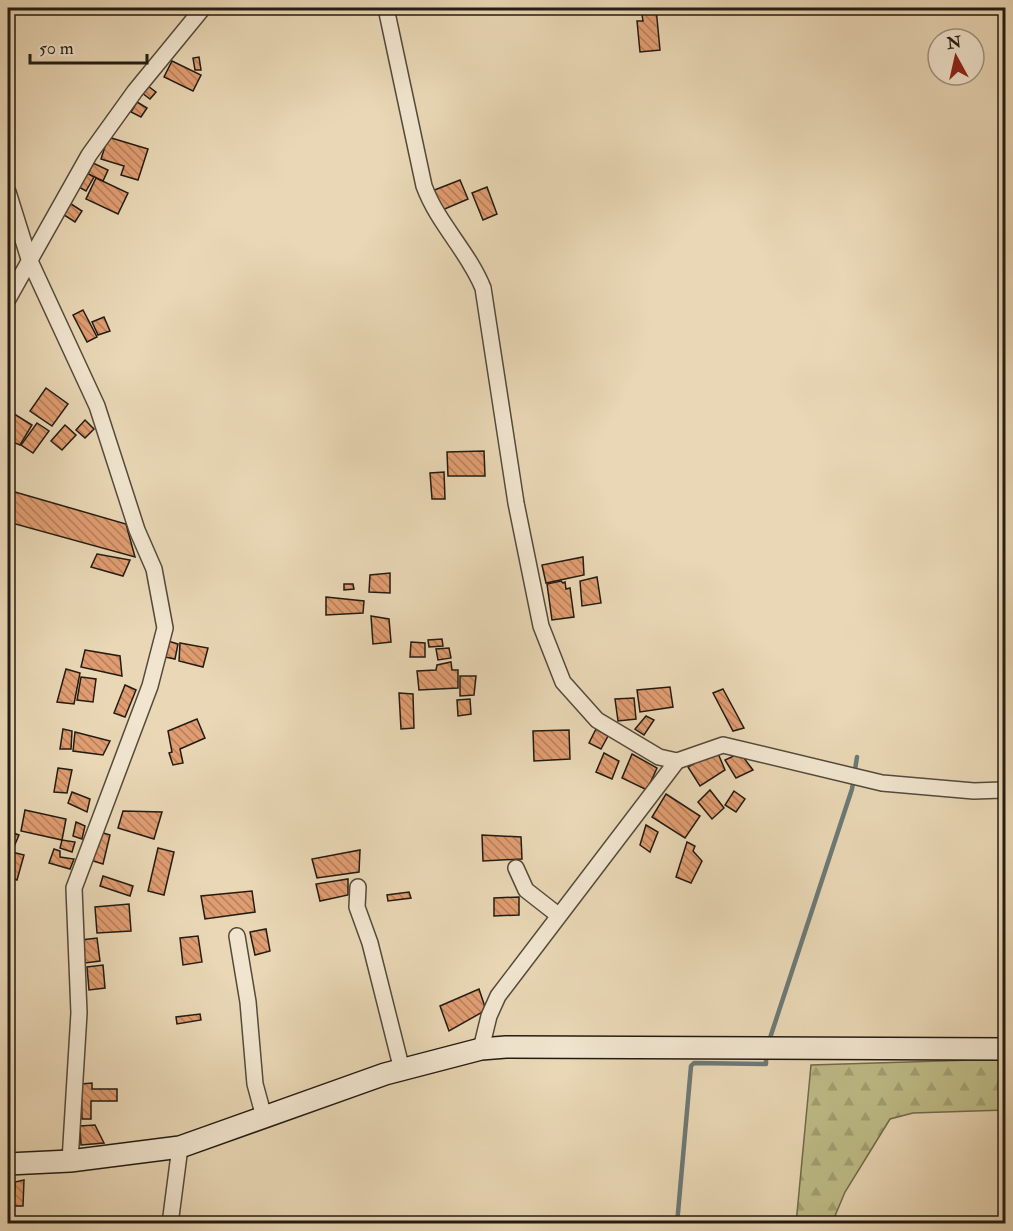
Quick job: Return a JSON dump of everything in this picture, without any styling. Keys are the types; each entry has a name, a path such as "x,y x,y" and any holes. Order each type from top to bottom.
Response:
{"street":[{"path":"8,299 89,155 135,91 203,8"},
{"path":"386,8 424,186 435,214 474,266 483,288 516,503 541,626 563,682 597,720 659,757 677,761 723,745 882,783 974,791 1004,788"},
{"path":"8,192 29,259 97,406 137,530 154,570 165,627 150,686 74,888 79,1012 70,1161"},
{"path":"482,1049 489,1016 498,996 677,761"},
{"path":"516,868 526,890 558,915"},
{"path":"358,887 357,907 370,943 402,1070"},
{"path":"237,936 248,1002 255,1084 264,1117"},
{"path":"8,1164 70,1161 180,1147 402,1070 482,1049 530,1047 1005,1049"},
{"path":"170,1224 180,1147"}],"green space":[{"path":"1005,1059 1005,1110 913,1113 890,1119 845,1192 832,1223 796,1224 811,1065"}],"building":[{"path":"641,8 656,8 660,50 640,52 637,21 643,21"},
{"path":"199,57 201,70 195,70 193,58"},
{"path":"172,61 201,75 193,91 164,77"},
{"path":"148,86 156,92 150,99 142,93"},
{"path":"137,102 147,108 141,117 131,112"},
{"path":"108,137 148,149 138,180 121,175 124,166 101,159"},
{"path":"93,163 108,170 103,181 88,174"},
{"path":"85,172 94,177 86,191 77,186"},
{"path":"96,178 128,193 118,214 86,199"},
{"path":"460,180 468,199 440,211 432,191"},
{"path":"487,187 497,214 483,220 472,193"},
{"path":"68,202 82,211 75,222 61,213"},
{"path":"83,310 97,337 87,342 73,315"},
{"path":"104,317 110,331 98,335 92,322"},
{"path":"46,388 68,404 52,426 30,411"},
{"path":"11,412 32,425 20,445 8,440 8,418"},
{"path":"85,420 94,429 85,438 76,430"},
{"path":"37,423 49,431 33,453 21,445"},
{"path":"65,425 76,435 62,450 51,441"},
{"path":"484,451 485,476 448,476 447,452"},
{"path":"444,472 445,499 432,499 430,473"},
{"path":"8,490 126,524 135,557 8,522"},
{"path":"97,554 130,560 123,576 91,567"},
{"path":"583,557 584,575 546,583 542,565"},
{"path":"390,573 390,593 369,592 370,575"},
{"path":"597,577 601,603 582,606 580,581"},
{"path":"565,582 566,589 570,588 574,617 552,620 547,584"},
{"path":"344,584 353,584 354,589 344,590"},
{"path":"326,597 364,601 363,613 326,615"},
{"path":"371,616 389,619 391,642 373,644"},
{"path":"442,639 443,646 429,647 428,640"},
{"path":"168,641 178,644 175,659 165,657"},
{"path":"411,642 425,643 425,657 410,657"},
{"path":"180,643 208,648 203,667 179,661"},
{"path":"449,648 451,658 438,660 436,649"},
{"path":"85,650 120,656 122,676 81,667"},
{"path":"451,662 452,670 458,670 458,688 419,690 417,671 436,670 437,665"},
{"path":"66,669 80,673 74,704 57,702"},
{"path":"460,676 476,676 474,695 460,696"},
{"path":"81,677 96,679 93,702 77,700"},
{"path":"125,685 136,690 125,717 114,713"},
{"path":"670,687 673,707 640,712 637,690"},
{"path":"723,689 744,728 733,731 713,693"},
{"path":"399,693 413,694 414,728 401,729"},
{"path":"634,698 636,719 618,721 615,699"},
{"path":"470,699 471,714 458,716 457,700"},
{"path":"646,716 654,720 644,735 635,729"},
{"path":"197,719 205,738 180,749 183,763 173,765 169,753 172,752 168,731"},
{"path":"63,729 72,731 71,749 60,749"},
{"path":"596,729 608,736 601,749 589,743"},
{"path":"569,730 570,759 534,761 533,731"},
{"path":"75,732 110,741 103,755 73,751"},
{"path":"717,751 725,770 700,786 688,767"},
{"path":"604,753 619,761 612,779 596,772"},
{"path":"740,753 753,770 736,778 725,760"},
{"path":"632,754 657,768 647,790 622,778"},
{"path":"58,768 72,770 67,793 54,792"},
{"path":"710,790 724,808 712,819 698,802"},
{"path":"734,791 745,799 736,812 725,805"},
{"path":"72,792 90,799 87,812 68,803"},
{"path":"666,794 700,816 685,838 652,817"},
{"path":"25,810 66,819 62,840 21,831"},
{"path":"123,811 162,812 154,839 118,828"},
{"path":"76,822 85,826 82,839 73,836"},
{"path":"646,825 658,832 650,852 640,845"},
{"path":"8,831 19,835 13,849 8,847"},
{"path":"97,831 110,835 103,864 90,860"},
{"path":"482,835 521,837 522,859 483,861"},
{"path":"62,840 75,842 72,852 60,848"},
{"path":"687,842 695,846 693,851 702,861 691,883 676,877"},
{"path":"158,848 174,852 164,895 148,891"},
{"path":"54,849 60,851 60,857 74,859 70,869 49,863"},
{"path":"360,850 359,872 317,878 312,859"},
{"path":"8,851 24,855 17,880 8,877"},
{"path":"103,876 133,886 130,896 100,886"},
{"path":"348,879 348,895 320,901 316,884"},
{"path":"252,891 255,912 205,919 201,896"},
{"path":"409,892 411,898 388,901 387,895"},
{"path":"519,897 519,915 494,916 494,898"},
{"path":"129,904 131,931 97,933 95,907"},
{"path":"266,929 270,951 255,955 250,932"},
{"path":"198,936 202,962 183,965 180,938"},
{"path":"97,938 100,961 85,963 81,940"},
{"path":"103,965 105,988 89,990 87,967"},
{"path":"479,989 486,1010 449,1031 440,1006"},
{"path":"200,1014 201,1020 177,1024 176,1017"},
{"path":"92,1083 92,1089 117,1089 117,1101 91,1101 91,1119 82,1119 81,1084"},
{"path":"95,1125 104,1143 81,1145 80,1126"},
{"path":"24,1180 23,1206 14,1206 15,1182"},
{"path":"8,1182 15,1182 12,1224 8,1224"}],"waterway":[{"path":"769,1041 852,789 857,757"},
{"path":"677,1224 691,1066 694,1063 766,1064 766,1055"}]}
